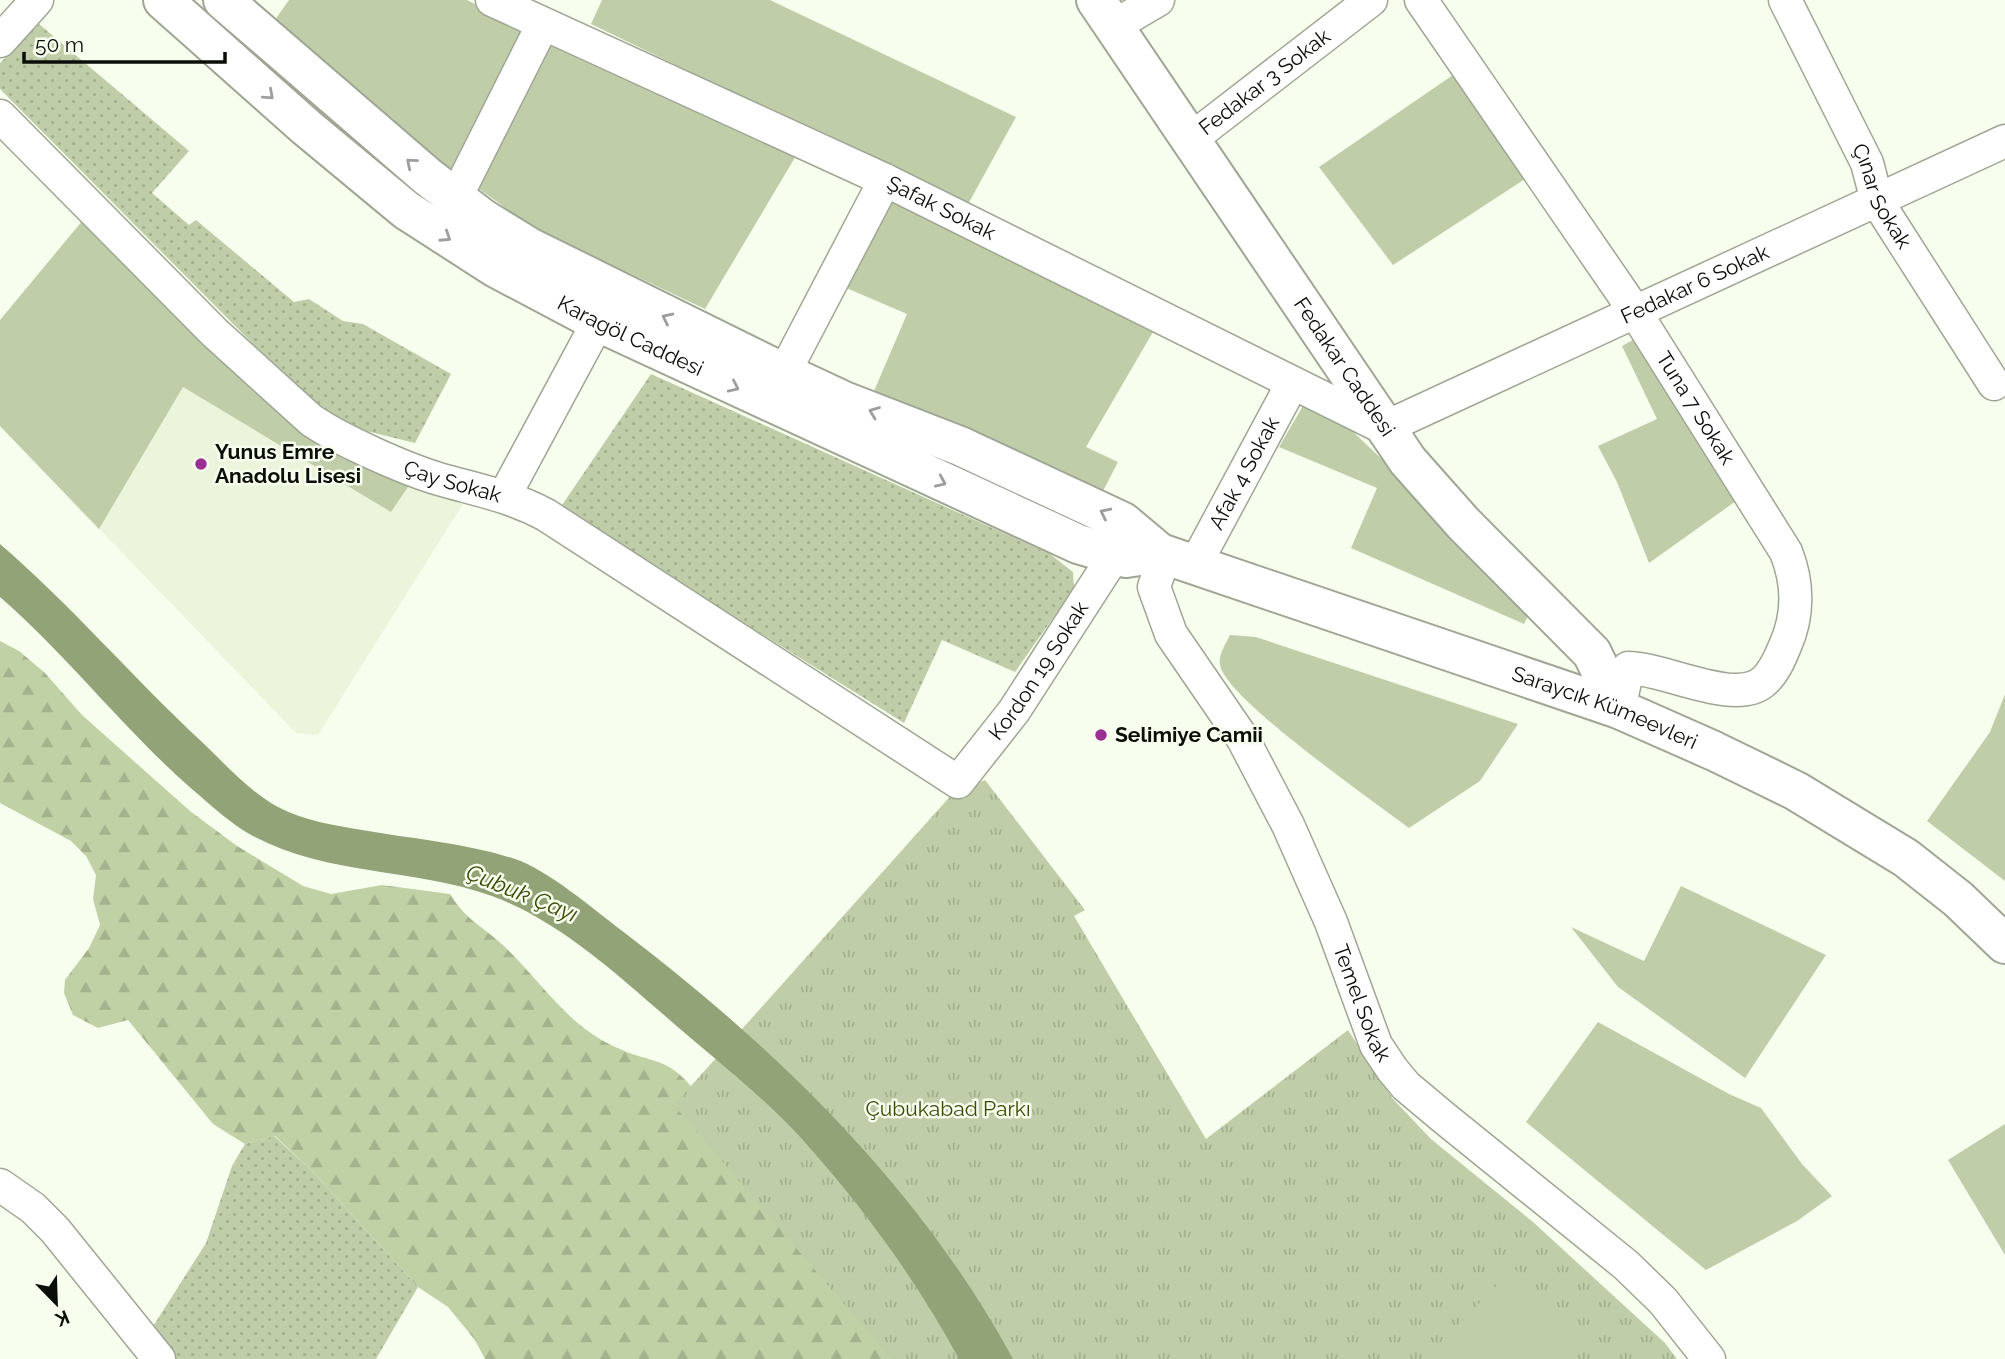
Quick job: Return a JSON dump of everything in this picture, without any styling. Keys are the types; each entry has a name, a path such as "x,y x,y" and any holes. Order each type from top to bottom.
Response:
{"main road":[{"name":"Karagöl Caddesi","path":"163,0 306,127 406,210 496,268 598,323 1078,544 1126,558 1174,557"},
{"path":"223,0 346,109 455,199 505,233 571,271 784,373 960,446 1124,522 1174,557"},
{"name":"Fedakar Caddesi","path":"1105,13 1384,428 1429,487 1592,653 1619,709"},
{"name":"Saraycık Kümeevleri","path":"1174,557 1619,709 1760,774 1851,823 1906,858 1958,899 2005,944"}],"street":[{"path":"0,41 37,0"},
{"name":"Şafak Sokak","path":"492,0 885,180 1384,428"},
{"path":"1105,13 1158,0"},
{"name":"Fedakar 3 Sokak","path":"1191,139 1371,0"},
{"name":"Tuna 7 Sokak","path":"1421,0 1634,310 1786,552 1796,594 1790,636 1771,673 1761,684 1732,691 1664,673 1628,668 1619,709"},
{"name":"Çınar Sokak","path":"1785,0 1867,163 1877,201 1995,372"},
{"path":"455,199 543,24"},
{"name":"Çay Sokak","path":"0,116 215,333 311,420 328,432 436,478 505,495 546,515 958,782"},
{"name":"Fedakar 6 Sokak","path":"1384,428 1634,310 2005,141"},
{"path":"784,373 885,180"},
{"path":"505,495 598,323"},
{"name":"Afak 4 Sokak","path":"1174,557 1292,384"},
{"name":"Kordon 19 Sokak","path":"958,782 1014,711 1114,556"},
{"name":"Temel Sokak","path":"1174,557 1154,587 1171,634 1243,739 1288,825 1331,922 1376,1045 1392,1069 1406,1086 1443,1117 1626,1265 1663,1301 1709,1359"},
{"path":"0,1185 33,1208 55,1230 159,1359"}],"shaded area":[{"name":"Yunus Emre Anadolu Lisesi","path":"136,274 292,425 322,445 463,504 318,735 296,733 0,426 0,320"}],"green space":[{"path":"289,0 467,0 527,30 453,181 272,24"},
{"path":"602,0 770,0 1016,117 967,206 591,24"},
{"path":"39,24 189,151 152,193 189,225 196,220 294,302 309,299 343,321 363,324 451,374 415,443 366,431 336,418 312,398 259,350 0,89 0,63"},
{"path":"547,34 800,149 705,309 534,228 475,186"},
{"path":"1453,75 1525,179 1393,265 1319,167"},
{"path":"892,193 1153,332 1086,447 1118,462 1101,495 874,391 907,314 844,287"},
{"path":"83,220 292,425 322,445 410,484 391,512 183,387 99,529 0,426 0,320"},
{"path":"1638,337 1736,501 1649,563 1617,482 1598,446 1657,419 1622,346"},
{"path":"651,374 1050,554 1073,572 1074,588 1015,672 942,640 904,723 560,508"},
{"path":"1304,404 1347,426 1534,604 1524,624 1351,548 1377,488 1279,447"},
{"path":"1230,635 1256,637 1518,724 1480,781 1409,828 1273,725 1228,681 1220,661"},
{"path":"0,641 19,651 45,673 82,715 190,811 237,846 303,886 331,894 382,885 450,894 456,904 499,941 582,1027 613,1046 662,1063 680,1075 929,1359 485,1359 475,1340 448,1307 418,1287 310,1169 275,1136 245,1144 213,1124 128,1020 98,1028 73,1015 64,993 65,980 89,948 100,925 93,899 96,875 86,856 71,841 0,803"},
{"path":"2005,694 2005,881 1927,821 1990,732"},
{"name":"Çubukabad Parkı","path":"985,780 1085,910 1074,916 1206,1139 1348,1030 1393,1099 1431,1139 1533,1222 1665,1343 1677,1359 891,1359 674,1105 954,792"},
{"path":"1681,886 1826,955 1745,1078 1618,987 1571,927 1644,961"},
{"path":"1598,1022 1729,1094 1761,1108 1802,1164 1832,1196 1797,1221 1706,1270 1526,1122"},
{"path":"2005,1124 2005,1255 1948,1160"},
{"path":"274,1136 310,1169 418,1287 376,1359 175,1359 152,1328 206,1243 232,1166 245,1144"},
{"path":"1514,1268 1587,1341 1570,1359 1424,1359"}],"water":[{"name":"Çubuk Çayı","path":"0,544 229,768 268,801 288,812 319,822 478,849 528,864 569,890 678,975 788,1072 840,1124 889,1179 976,1296 1013,1359 959,1359 887,1244 801,1138 769,1105 604,964 561,932 516,906 462,887 341,865 282,849 245,832 222,815 143,743 50,644 0,597"}],"place":[{"name":"Yunus Emre Anadolu Lisesi","path":"201,464"},
{"name":"Selimiye Camii","path":"1101,735"}]}
